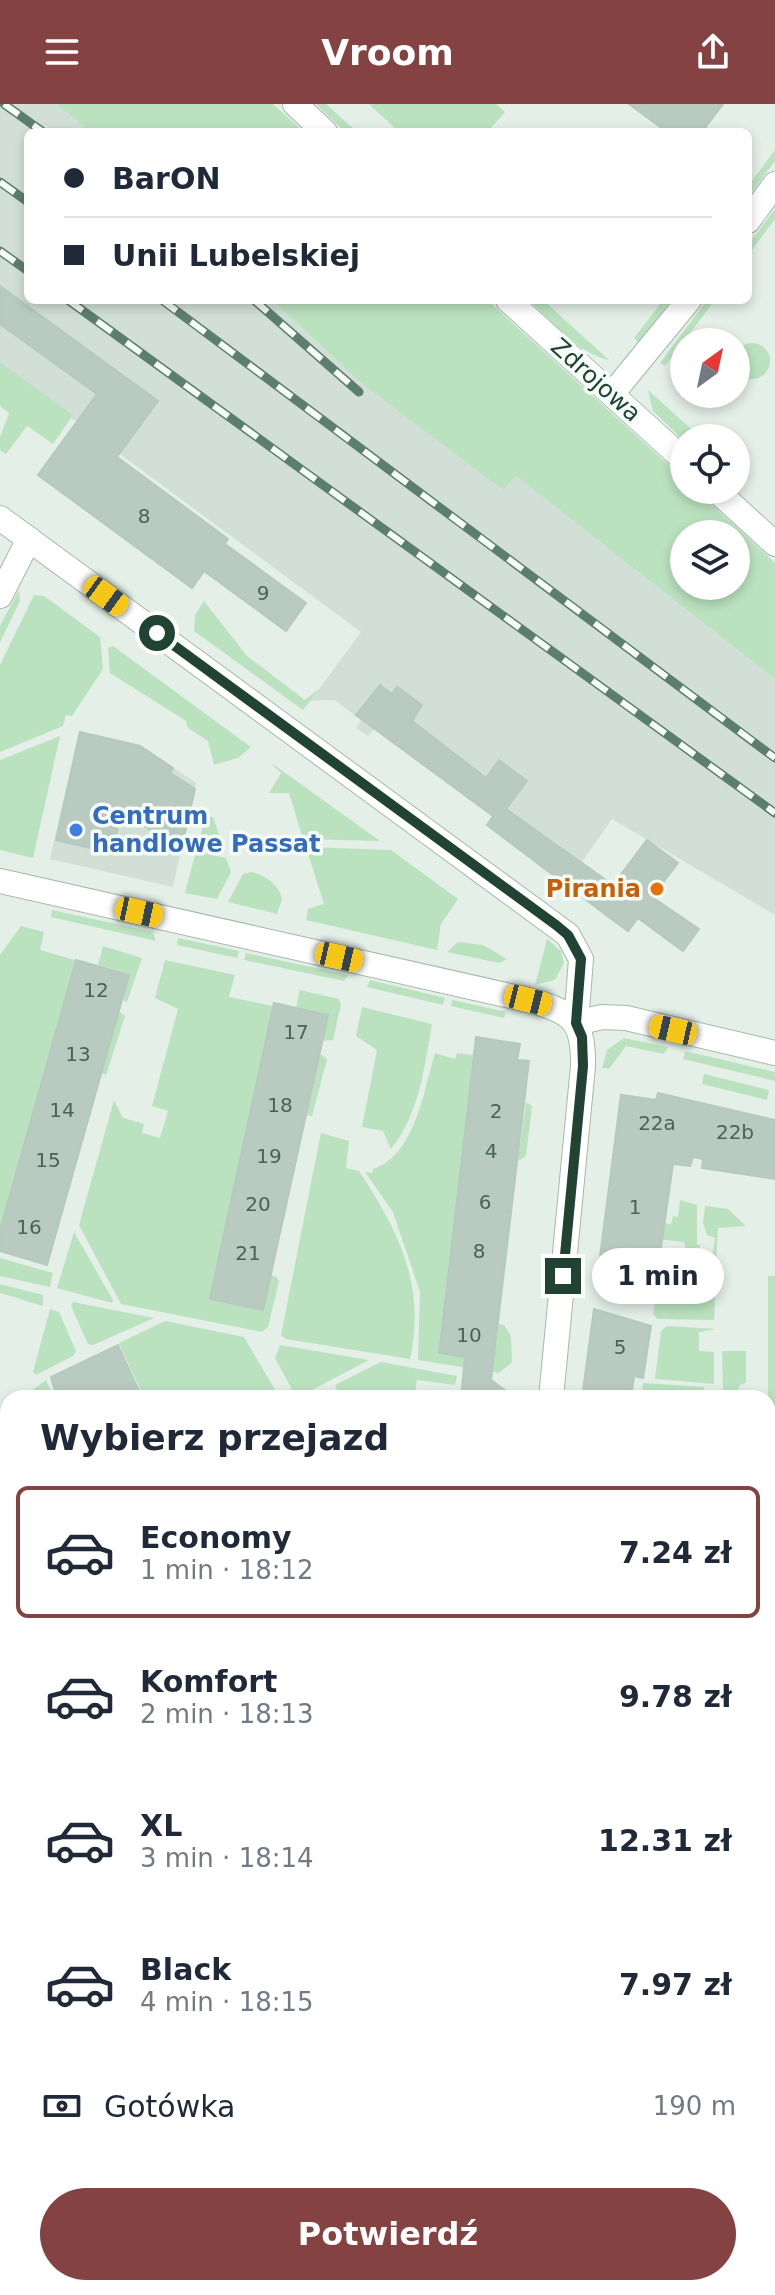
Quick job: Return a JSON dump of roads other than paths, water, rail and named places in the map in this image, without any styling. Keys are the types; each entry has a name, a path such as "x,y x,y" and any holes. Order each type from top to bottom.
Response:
{"street":[{"path":"295,104 321,128"},
{"path":"752,216 775,184"},
{"name":"Zdrojowa","path":"512,304 670,447"},
{"path":"612,394 686,304"},
{"path":"731,504 775,544"},
{"path":"0,518 568,935 581,959 576,1023"},
{"path":"0,596 29,539"},
{"path":"0,881 528,1000 561,1010 576,1023 582,1037 583,1066 552,1390"},
{"path":"576,1023 602,1017 626,1018 775,1053"}],"railway":[{"path":"4,104 37,128"},
{"path":"0,182 24,199"},
{"path":"0,251 24,268"},
{"path":"74,304 775,813"},
{"path":"167,304 775,758"},
{"path":"259,304 359,392"}],"place":[{"name":"Centrum handlowe Passat","path":"76,830"},
{"name":"Pirania","path":"657,889"}]}
